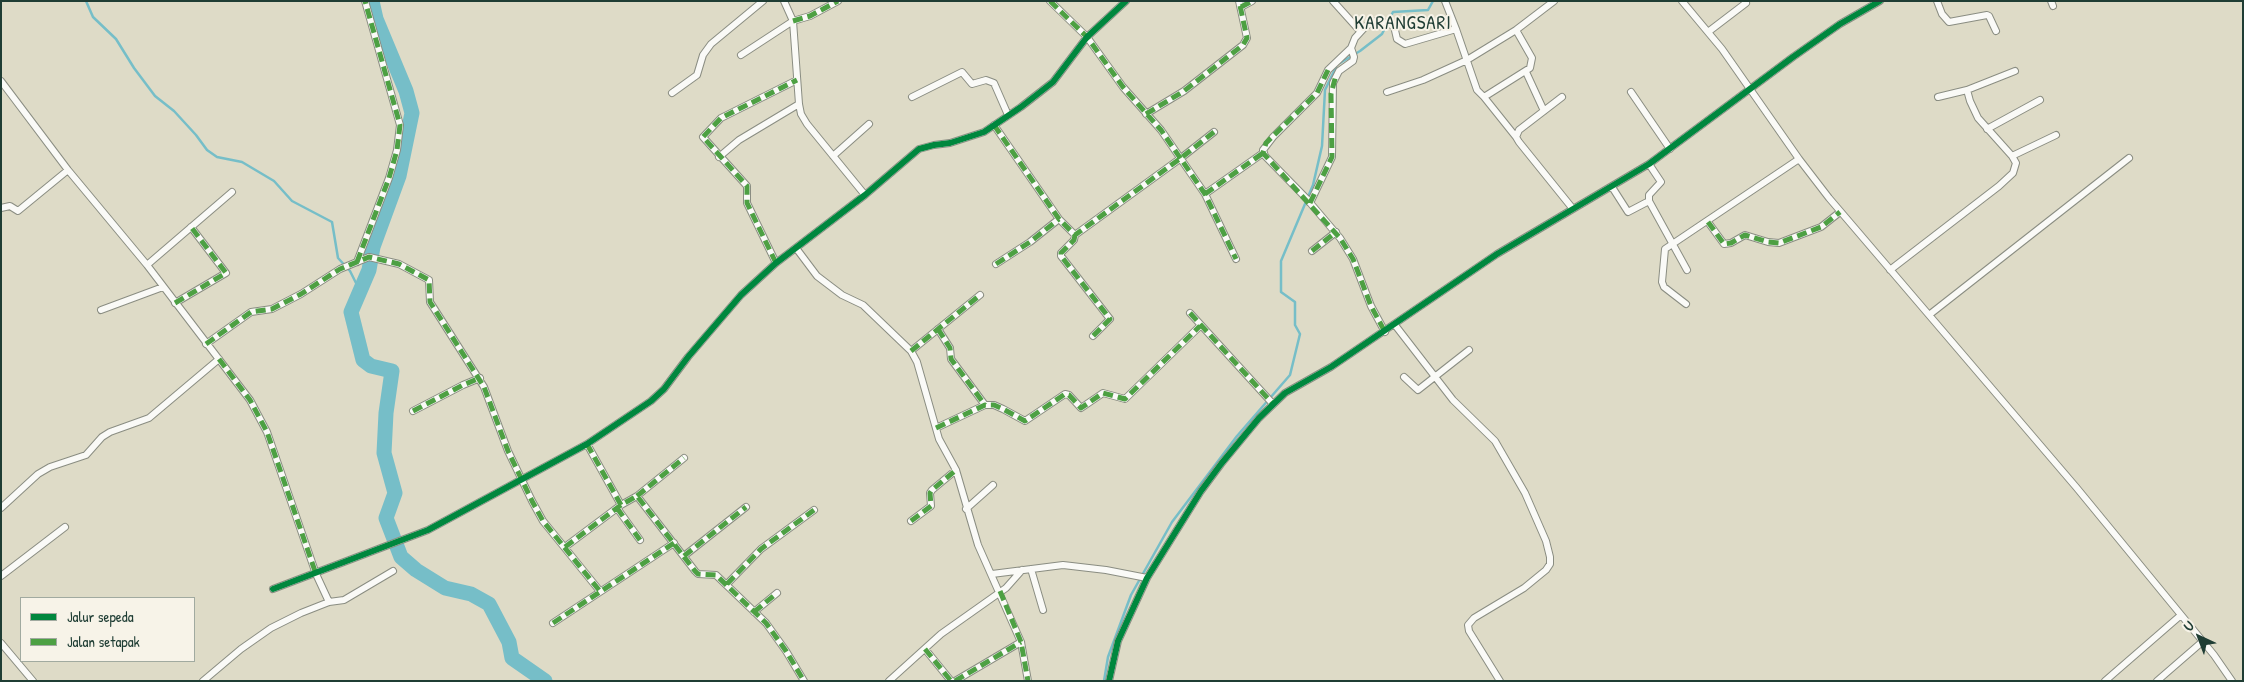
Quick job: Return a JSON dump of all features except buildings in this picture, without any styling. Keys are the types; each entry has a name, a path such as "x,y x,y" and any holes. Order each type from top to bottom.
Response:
{"street":[{"path":"355,263 392,169 397,150 400,125 365,1"},
{"path":"672,93 697,75 703,55 711,44 764,1"},
{"path":"784,1 793,21 799,104 807,124 865,195"},
{"path":"741,55 793,21 805,18 838,1"},
{"path":"1050,1 1087,37 1123,87 1161,130 1205,194 1236,259"},
{"path":"273,589 428,530 587,444 658,395 741,295 776,263 865,195 919,149 950,143 984,132 1053,82 1087,37 1126,1"},
{"path":"1146,114 1184,90 1243,46 1247,38 1240,4 1252,1"},
{"path":"1333,1 1360,31"},
{"path":"1445,1 1477,90 1573,209"},
{"path":"1387,92 1423,80 1467,60 1516,30 1554,1"},
{"path":"1682,1 1751,88 1799,159 1840,212 2076,487 2232,681"},
{"path":"1109,681 1118,641 1145,578 1201,492 1272,403 1285,393 1331,367 1385,332 1497,254 1649,164 1840,24 1880,1"},
{"path":"1937,1 1942,14 1949,22 1986,15 1996,31"},
{"path":"1708,32 1746,3"},
{"path":"1332,73 1353,61 1354,38 1372,21 1380,20 1394,26 1400,41 1456,29"},
{"path":"1484,97 1530,68 1532,58 1516,30"},
{"path":"1205,194 1263,153 1266,143 1317,93 1332,73 1353,52"},
{"path":"1938,97 1967,90 2015,71"},
{"path":"912,97 962,72 972,84 986,80 994,83 1008,115"},
{"path":"1526,72 1544,111"},
{"path":"1309,201 1332,157 1332,73"},
{"path":"776,263 747,203 747,186 703,137 721,118 797,80"},
{"path":"1,81 68,170 147,265 250,400 267,432 316,574 329,602"},
{"path":"1890,270 1999,186 2015,168 2016,163 2012,156 1974,110 1967,90"},
{"path":"1631,92 1670,149"},
{"path":"1516,137 1519,130 1562,97"},
{"path":"1987,128 2040,100"},
{"path":"719,157 739,140 799,104"},
{"path":"833,156 869,124"},
{"path":"994,125 1059,219 1075,235"},
{"path":"1093,336 1110,318 1061,256 1061,253 1074,240 1075,235 1214,132"},
{"path":"2012,156 2056,135"},
{"path":"1263,153 1336,232 1353,259 1371,306 1385,332"},
{"path":"1929,315 2128,158"},
{"path":"1686,304 1664,286 1662,282 1665,249 1708,222 1799,159"},
{"path":"1649,164 1661,182 1649,195 1649,201 1687,270"},
{"path":"1,208 10,206 18,211 68,170"},
{"path":"1612,187 1628,212 1649,201"},
{"path":"147,265 232,192"},
{"path":"1708,222 1724,244 1745,235 1768,242 1779,243 1818,229 1840,212"},
{"path":"996,264 1030,242 1059,219"},
{"path":"175,303 226,274 192,227"},
{"path":"1312,252 1336,232"},
{"path":"796,248 818,276 842,295 863,305 911,351 917,362 939,439 956,470 978,545 1000,591 1020,642 1028,681"},
{"path":"206,344 245,315 279,305 301,294 340,269 372,258 399,264 429,280 430,302 480,378 496,413 520,479 543,521 599,590"},
{"path":"101,310 163,287"},
{"path":"911,351 980,295"},
{"path":"1190,313 1272,403"},
{"path":"1395,325 1453,400 1467,411 1501,450 1525,493 1546,541 1550,557 1550,564 1546,570 1524,588 1474,618 1468,625 1469,631 1500,681"},
{"path":"936,428 985,406 994,405 1003,408 1025,421 1067,394 1081,408 1103,393 1126,399 1200,326"},
{"path":"938,329 950,348 951,358 985,406"},
{"path":"1404,377 1418,390 1468,350"},
{"path":"1,508 38,474 86,455 102,437 110,432 154,415 219,359"},
{"path":"413,412 480,378"},
{"path":"587,444 619,506 640,540"},
{"path":"565,546 619,506 637,496 684,458"},
{"path":"912,521 931,506 930,493 932,490 956,470"},
{"path":"966,509 993,485"},
{"path":"637,496 698,574 716,575 754,612 786,651 804,681"},
{"path":"684,556 746,507"},
{"path":"727,584 760,549 814,510"},
{"path":"1,576 65,527"},
{"path":"552,623 599,590 642,565 674,543"},
{"path":"992,574 1063,565 1145,578"},
{"path":"1031,569 1043,610"},
{"path":"889,681 941,634 1000,591 1022,570"},
{"path":"203,681 241,649 271,628 329,602 344,600 393,571"},
{"path":"754,612 777,592"},
{"path":"2106,681 2181,616"},
{"path":"955,681 1020,642"},
{"path":"2157,681 2202,642"},
{"path":"1,643 33,681"},
{"path":"925,648 951,681"}],"waterway":[{"path":"86,1 93,17 116,39 134,68 155,96 174,111 207,150 217,157 242,162 274,181 292,201 332,222 338,258 350,271 359,289"},
{"path":"372,1 376,19 406,91 412,113 399,176 373,247 369,270 351,312 363,360 371,366 392,371 386,413 384,453 395,493 386,518 401,557 416,570 445,588 471,594 489,604 509,642 512,658 545,681"},
{"path":"1340,63 1382,34 1393,12 1428,10 1433,1"},
{"path":"1104,681 1108,657 1131,595 1172,522 1237,436 1290,375 1300,334 1295,325 1295,302 1281,292 1281,261 1313,185 1322,146 1325,90 1336,67"}],"marked path":[{"path":"357,262 389,178 397,150 400,125 365,1"},
{"path":"793,21 810,16 838,1"},
{"path":"1050,1 1087,37 1123,87 1161,130 1205,194 1236,259"},
{"path":"1146,114 1184,91 1243,45 1247,38 1239,1"},
{"path":"1241,7 1252,1"},
{"path":"1328,70 1317,93 1266,143 1263,153 1340,238 1353,259 1371,306 1385,332"},
{"path":"1310,203 1332,157 1331,94 1336,75"},
{"path":"776,263 747,203 747,186 703,137 721,118 797,80"},
{"path":"994,125 1059,219 1075,235 1214,132"},
{"path":"1205,194 1263,153"},
{"path":"1708,222 1724,244 1731,243 1745,235 1768,242 1779,243 1821,227 1840,212"},
{"path":"996,264 1030,242 1059,219"},
{"path":"175,303 226,273 191,227"},
{"path":"1312,251 1336,232"},
{"path":"1075,235 1074,240 1061,253 1061,256 1110,319 1093,336"},
{"path":"206,344 251,312 272,309 301,294 340,269 369,257 399,264 429,280 430,302 484,387 508,451 532,501 543,521 599,590"},
{"path":"911,351 980,295"},
{"path":"1190,313 1273,404"},
{"path":"936,428 985,405 994,405 1025,421 1065,394 1069,395 1081,408 1103,393 1125,399 1200,326"},
{"path":"938,329 950,348 951,359 985,405"},
{"path":"219,359 250,400 267,432 316,574"},
{"path":"413,411 480,378"},
{"path":"587,444 621,505"},
{"path":"637,496 684,458"},
{"path":"911,521 931,506 930,493 932,490 956,470"},
{"path":"565,547 621,505 637,496 698,574 716,575 766,623 804,681"},
{"path":"684,556 746,507"},
{"path":"617,508 640,540"},
{"path":"727,584 761,549 814,510"},
{"path":"553,623 674,543"},
{"path":"1000,591 1021,642 1028,681"},
{"path":"754,612 777,593"},
{"path":"955,681 1021,642"},
{"path":"925,649 951,681"}],"cycle path":[{"path":"273,589 428,530 587,444 651,401 664,389 688,357 741,295 776,263 865,195 919,149 950,143 984,132 1021,107 1053,82 1087,37 1126,1"},
{"path":"1109,681 1118,641 1147,578 1201,491 1221,464 1259,418 1285,393 1331,367 1497,254 1649,164 1793,57 1840,24 1880,1"}],"district":[{"name":"KARANGSARI","path":"1403,24"}]}
